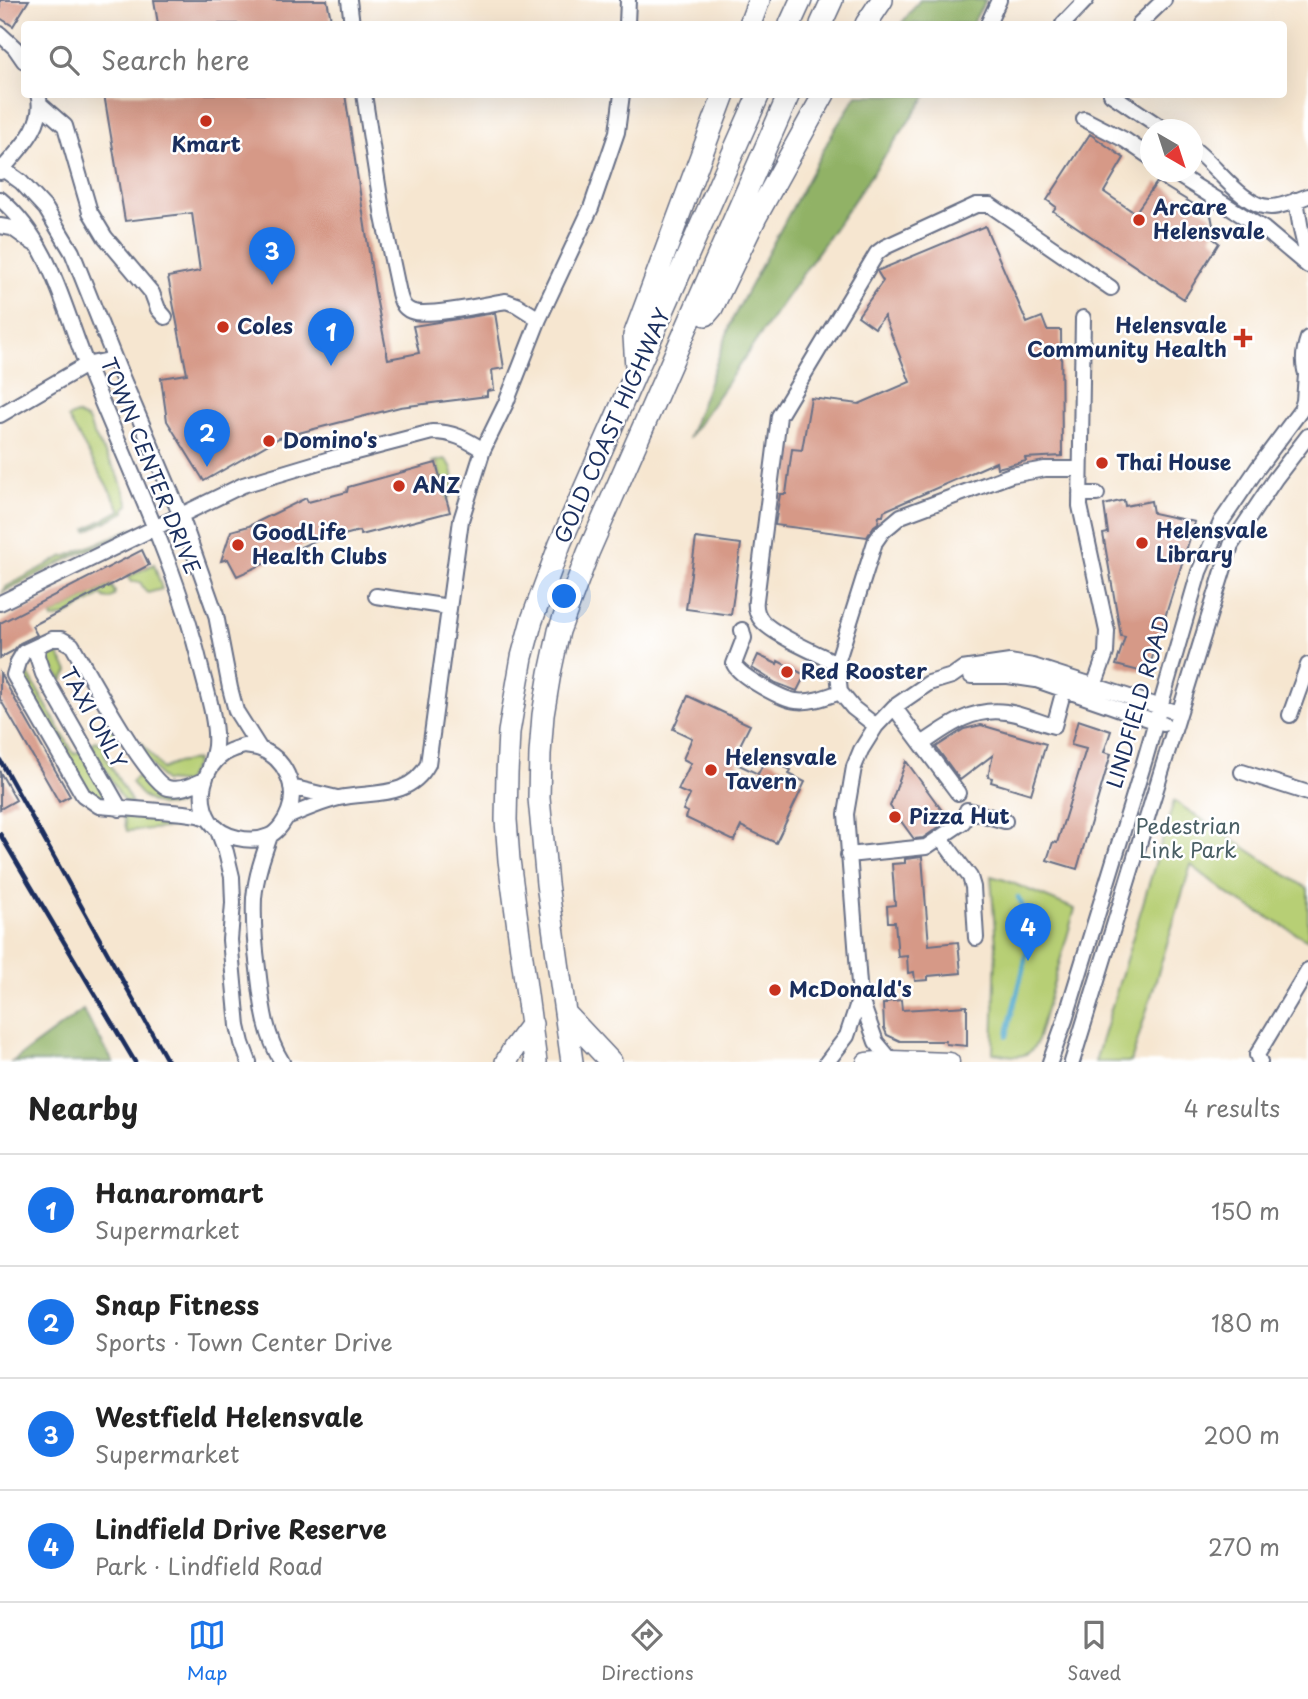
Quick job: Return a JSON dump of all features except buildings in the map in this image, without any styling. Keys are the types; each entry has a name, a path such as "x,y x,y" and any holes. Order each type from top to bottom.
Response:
{"highway":[{"path":"751,21 760,0"},
{"path":"791,21 801,0"},
{"path":"822,21 832,0"},
{"path":"868,21 882,0"},
{"path":"637,373 634,336 723,98"},
{"name":"GOLD COAST HIGHWAY","path":"536,1062 506,820 509,733 522,657 545,584 570,522 757,98"},
{"name":"GOLD COAST HIGHWAY","path":"572,1062 547,884 539,797 541,741 559,631 574,589 787,98"},
{"path":"677,352 712,308 762,206 822,98"},
{"path":"566,1014 611,1062"},
{"path":"506,1062 532,1024"}],"main road":[{"path":"866,1062 950,1062"}],"street":[{"path":"349,0 352,21"},
{"path":"627,21 628,0"},
{"path":"989,21 999,0"},
{"path":"1066,21 1086,0"},
{"path":"1142,21 1164,0"},
{"path":"0,34 21,57"},
{"path":"365,98 383,217 399,293 405,308 414,313 427,313 506,301 539,319"},
{"path":"287,817 338,798 398,790 423,775 428,764 461,520 483,450 604,174 617,132 621,98"},
{"path":"1117,98 1148,119"},
{"path":"1,169 34,130 38,119 39,100"},
{"path":"39,100 65,126 90,212 105,237 152,293 164,317"},
{"path":"1084,119 1140,150"},
{"path":"1203,155 1224,180 1259,205 1271,207 1302,198 1301,230 1308,260"},
{"name":"TOWN CENTER DRIVE","path":"1,169 34,195 46,209 72,252 181,516 216,615 236,711 260,749"},
{"path":"1189,182 1264,229 1308,266"},
{"name":"TOWN CENTER DRIVE","path":"0,199 20,219 54,275 86,365 156,529 193,635 212,714 215,746 207,773"},
{"path":"837,663 771,628 760,619 755,608 779,416 877,253 976,205 990,205 1111,288"},
{"path":"0,226 12,228 39,248"},
{"path":"1083,318 1080,506 1107,631 1106,653 1094,686"},
{"name":"LINDFIELD ROAD","path":"1050,1062 1156,722 1199,572 1221,522 1301,410 1307,377 1303,361 1304,347 1308,338"},
{"path":"0,415 86,365 114,359"},
{"path":"0,603 243,485 432,432 463,438 483,450"},
{"name":"LINDFIELD ROAD","path":"1072,1062 1231,545 1308,436"},
{"path":"876,726 853,708 839,692 837,663 875,542 882,532 901,516 1011,475 1045,468 1080,470"},
{"path":"1080,494 1097,494"},
{"path":"376,596 449,607"},
{"path":"742,630 744,638 734,664 747,678 793,701 823,698 839,692"},
{"path":"270,836 240,839 225,833 198,815 99,806 83,795 14,674 24,652 52,639 61,639 72,645 124,734 153,777 168,788 182,788 207,773 224,753 244,746 260,749 271,755 288,775 292,798 287,817 270,836 262,858 254,899 254,925 264,1015 273,1047 282,1062"},
{"name":"TAXI ONLY","path":"38,646 37,656 43,674 120,809"},
{"path":"891,1060 876,1042 860,997 846,814 853,767 876,726 894,707 929,683 952,676 962,669 1010,662 1033,666 1065,683 1175,728"},
{"path":"1290,715 1308,665"},
{"path":"1065,683 1094,686 1179,713"},
{"path":"922,744 951,724 967,716 985,712 1007,712 1054,726 1065,683"},
{"path":"894,707 958,793"},
{"path":"1241,772 1308,793"},
{"path":"207,773 202,797 226,852 232,877 230,940 238,1026 250,1062"},
{"path":"292,786 338,798"},
{"path":"848,855 926,847 963,822 967,810 1005,821"},
{"path":"941,838 970,877 976,938"},
{"path":"1260,1062 1257,1055 1308,970"},
{"path":"827,1062 847,1035 860,997"}],"green space":[{"path":"920,0 986,0 974,21 903,21"},
{"path":"855,98 925,98 688,439 733,318 833,132"},
{"path":"76,414 88,420 118,475 129,505 125,512 87,531 86,529 121,510 68,418"},
{"path":"445,459 452,468 454,479 447,501 437,463 432,462"},
{"path":"133,528 134,530 3,592 6,587 64,556"},
{"path":"154,564 162,589 148,593 140,582 132,582 128,577"},
{"path":"111,585 115,592 109,599 102,595 65,616 52,619 52,615"},
{"path":"56,650 68,671 62,681 53,667 47,667 44,662 47,653"},
{"path":"26,670 74,754 81,751 111,801 106,804 88,791 22,676 22,672"},
{"path":"108,729 113,729 116,734 106,743 105,756 132,803 125,802 121,797 91,744 96,741 100,744"},
{"path":"139,742 162,769 176,763 196,760 185,783 164,781 135,744"},
{"path":"136,777 153,793 178,801 178,805 156,804 145,798 131,782"},
{"name":"Pedestrian Link Park","path":"1174,801 1308,889 1308,940 1232,897 1191,865 1131,1062 1095,1062"},
{"path":"123,816 146,816 192,823 127,831"},
{"path":"991,876 1075,909 1036,1044 1023,1055 993,1053 996,945"},
{"path":"83,1010 113,1062 12,1062"}],"waterway":[{"path":"1007,1036 1028,941 1028,924 1018,897"}],"railway":[{"path":"0,760 168,1062"},
{"path":"0,834 135,1062"}],"place":[{"name":"Kmart","path":"206,121"},
{"name":"Arcare Helensvale","path":"1139,220"},
{"name":"Westfield Helensvale","path":"272,285"},
{"name":"Coles","path":"223,327"},
{"name":"Helensvale Community Health","path":"1243,338"},
{"name":"Hanaromart","path":"331,366"},
{"name":"Domino's","path":"269,441"},
{"name":"Thai House","path":"1102,463"},
{"name":"Snap Fitness","path":"207,467"},
{"name":"ANZ","path":"399,486"},
{"name":"Helensvale Library","path":"1142,543"},
{"name":"GoodLife Health Clubs","path":"238,545"},
{"name":"Red Rooster","path":"787,672"},
{"name":"Helensvale Tavern","path":"711,770"},
{"name":"Pizza Hut","path":"895,817"},
{"name":"Lindfield Drive Reserve","path":"1028,961"},
{"name":"McDonald's","path":"775,990"}]}
